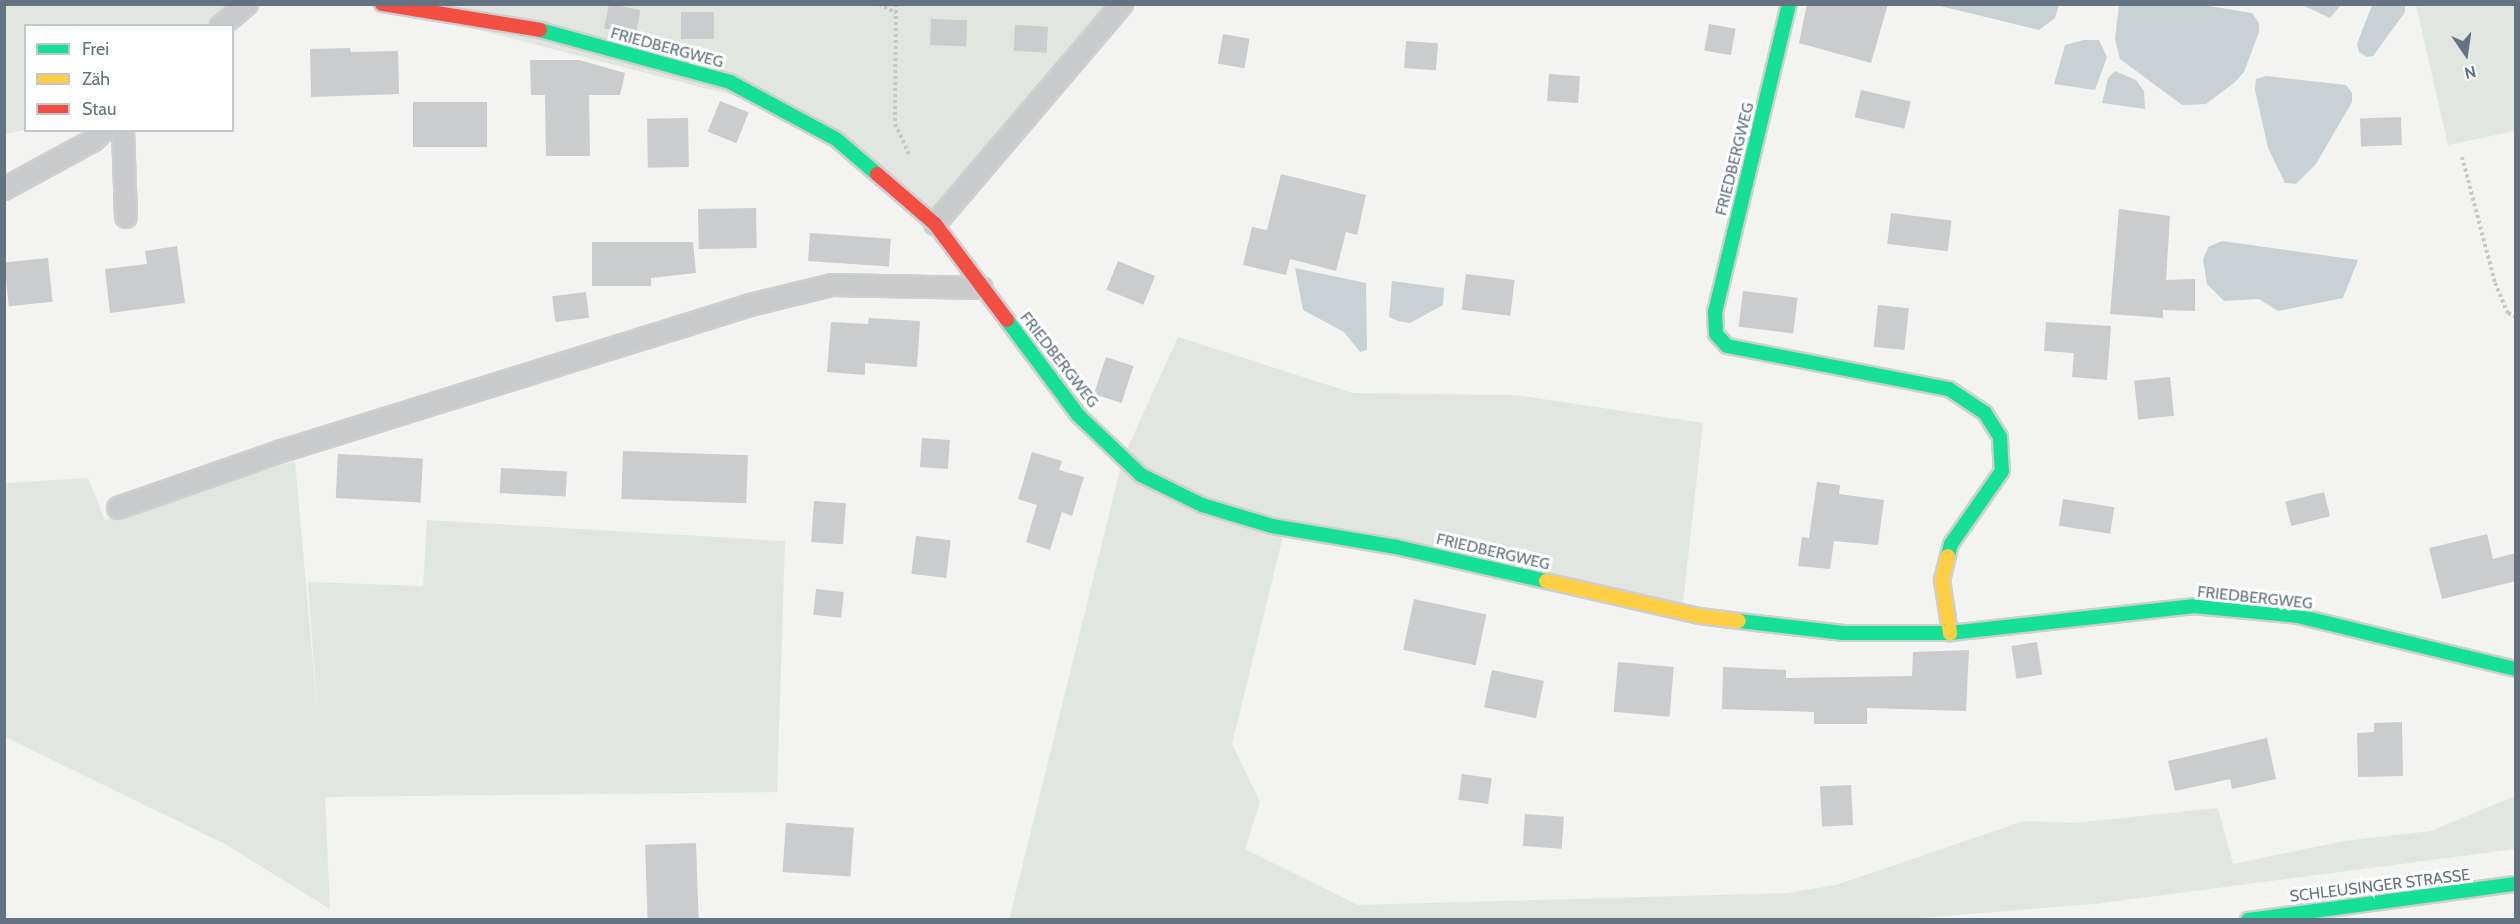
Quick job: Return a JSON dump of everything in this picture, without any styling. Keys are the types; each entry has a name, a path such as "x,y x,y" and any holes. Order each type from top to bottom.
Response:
{"street":[{"name":"FRIEDBERGWEG","path":"382,4 525,26 730,82 836,140 935,225 1078,415 1141,475 1202,505 1272,526 1396,547 1699,616 1843,633 1950,633 2193,606 2298,616 2516,669"},
{"name":"FRIEDBERGWEG","path":"1789,4 1715,312 1716,334 1727,346 1949,389 1985,413 2000,437 2002,471 1951,543 1942,580 1950,633"},
{"name":"SCHLEUSINGER STRASSE","path":"2248,920 2516,884"}],"lane":[{"path":"223,24 247,4"},
{"path":"935,225 1122,4"},
{"path":"4,189 94,140 102,132"},
{"path":"123,132 126,217"},
{"path":"118,508 282,451 750,305 832,285 982,288"}],"path":[{"path":"879,4 896,13"},
{"path":"896,4 895,124 914,165"},
{"path":"2462,157 2495,283 2508,313 2516,317"}],"shaded area":[{"path":"4,5 247,5 222,24 24,24 24,130 5,134"},
{"path":"382,5 1122,5 935,224 778,107"},
{"path":"1936,5 2059,5 2055,18 2039,30"},
{"path":"2119,5 2203,5 2252,13 2259,23 2259,32 2244,72 2235,82 2206,104 2182,105 2120,59 2115,39"},
{"path":"2302,5 2341,5 2330,18"},
{"path":"2372,5 2405,5 2405,12 2373,56 2367,57 2359,52 2357,44"},
{"path":"2416,5 2515,5 2515,131 2448,145"},
{"path":"2084,40 2099,40 2107,57 2095,90 2054,84 2065,45"},
{"path":"2115,71 2136,80 2144,91 2145,109 2102,103 2108,78"},
{"path":"2266,76 2346,85 2352,93 2352,102 2316,164 2296,184 2285,183 2268,148 2255,90 2256,79"},
{"path":"2222,241 2358,260 2343,298 2278,311 2259,299 2224,301 2207,284 2203,260 2208,247"},
{"path":"1295,268 1366,283 1367,350 1360,352 1344,332 1303,310"},
{"path":"1392,281 1444,288 1443,305 1410,323 1389,317"},
{"path":"1178,337 1353,393 1515,395 1703,423 1682,612 1285,528 1232,744 1260,802 1245,849 1358,905 1787,893 1836,885 2024,821 2073,823 2218,808 2233,864 2344,841 2431,831 2515,796 2515,849 2094,904 1909,919 1009,920 1123,458"},
{"path":"295,461 318,720 308,582 423,586 427,520 785,541 777,792 325,797 330,909 225,844 5,737 4,483 88,478 105,520"}],"building":[{"path":"609,4 640,10 636,35 604,29"},
{"path":"1807,4 1888,4 1871,63 1799,43"},
{"path":"681,12 714,12 714,39 681,39"},
{"path":"931,19 967,20 966,46 930,45"},
{"path":"1709,24 1736,29 1731,55 1704,51"},
{"path":"1015,25 1048,27 1047,53 1014,51"},
{"path":"1223,34 1250,39 1244,68 1218,64"},
{"path":"1406,41 1438,43 1436,70 1404,68"},
{"path":"350,48 351,52 398,51 399,94 311,97 310,49"},
{"path":"530,60 579,60 625,73 620,95 589,95 590,156 546,156 545,95 531,95"},
{"path":"1549,74 1580,76 1578,103 1547,101"},
{"path":"1861,90 1911,101 1904,129 1855,117"},
{"path":"720,101 749,113 736,143 708,132"},
{"path":"413,102 487,102 487,147 413,147"},
{"path":"2401,117 2402,145 2361,146 2360,118"},
{"path":"688,118 689,167 648,168 647,119"},
{"path":"1281,174 1366,195 1357,235 1346,232 1336,271 1290,259 1286,275 1243,265 1252,227 1267,230"},
{"path":"756,208 757,248 699,249 698,209"},
{"path":"2119,209 2170,216 2166,280 2195,279 2195,311 2163,310 2163,318 2110,314"},
{"path":"1891,213 1952,220 1948,251 1887,244"},
{"path":"810,233 891,239 889,267 808,261"},
{"path":"592,242 693,242 696,273 651,278 651,286 592,286"},
{"path":"177,246 185,303 110,313 105,269 147,264 145,251"},
{"path":"48,258 53,302 9,306 4,263"},
{"path":"1118,261 1155,276 1143,305 1106,290"},
{"path":"1466,274 1515,280 1510,316 1462,310"},
{"path":"1743,291 1798,298 1793,333 1739,327"},
{"path":"586,292 589,318 555,322 552,296"},
{"path":"1878,305 1909,308 1904,350 1874,347"},
{"path":"869,318 920,321 917,367 865,363 865,375 827,372 831,322 868,324"},
{"path":"2046,322 2111,326 2107,380 2072,377 2074,353 2044,351"},
{"path":"1106,357 1134,366 1122,403 1094,394"},
{"path":"2170,377 2174,416 2138,420 2134,381"},
{"path":"922,438 950,440 948,469 920,467"},
{"path":"623,451 748,455 746,503 621,499"},
{"path":"1032,452 1062,461 1059,470 1084,477 1072,516 1062,512 1050,550 1026,542 1037,505 1018,499"},
{"path":"338,454 423,458 421,502 336,498"},
{"path":"501,468 567,471 566,496 500,493"},
{"path":"1817,482 1840,485 1839,494 1884,500 1878,545 1834,541 1830,569 1798,566 1802,537 1809,538"},
{"path":"2324,492 2330,516 2291,526 2285,502"},
{"path":"2063,499 2114,507 2110,534 2059,526"},
{"path":"814,501 846,503 843,544 811,542"},
{"path":"2487,534 2493,559 2516,553 2516,581 2442,599 2429,548"},
{"path":"916,536 951,540 946,578 911,574"},
{"path":"816,589 844,592 841,618 813,615"},
{"path":"1414,599 1486,614 1476,665 1403,650"},
{"path":"2037,642 2042,675 2016,679 2011,646"},
{"path":"1969,650 1966,711 1867,708 1867,724 1814,724 1814,712 1722,709 1723,667 1786,670 1786,678 1912,676 1913,652"},
{"path":"1618,662 1674,667 1669,717 1614,712"},
{"path":"1492,670 1544,681 1536,718 1484,707"},
{"path":"2402,722 2403,776 2358,777 2357,733 2374,732 2374,723"},
{"path":"2267,738 2276,779 2232,789 2230,779 2175,791 2168,761"},
{"path":"1462,774 1492,778 1488,804 1458,800"},
{"path":"1851,785 1853,825 1822,827 1820,787"},
{"path":"1525,814 1564,817 1562,849 1523,846"},
{"path":"786,823 854,828 850,877 783,872"},
{"path":"696,843 699,918 648,920 645,845"}],"traffic: fast":[{"path":"1789,4 1715,312 1716,334 1727,346 1949,389 1985,413 2000,437 2002,471 1951,544 1948,556"},
{"path":"540,30 730,82 836,139 877,174"},
{"path":"1007,320 1078,415 1141,475 1202,505 1272,526 1396,547 1546,581"},
{"path":"1739,621 1843,633 1950,633 2193,606 2298,616 2516,669"},
{"path":"2248,920 2516,884"}],"traffic: slow":[{"path":"1948,556 1942,580 1950,633"},
{"path":"1546,581 1699,616 1739,621"}],"traffic: jam":[{"path":"382,4 540,30"},
{"path":"877,174 935,224 1007,320"}]}
